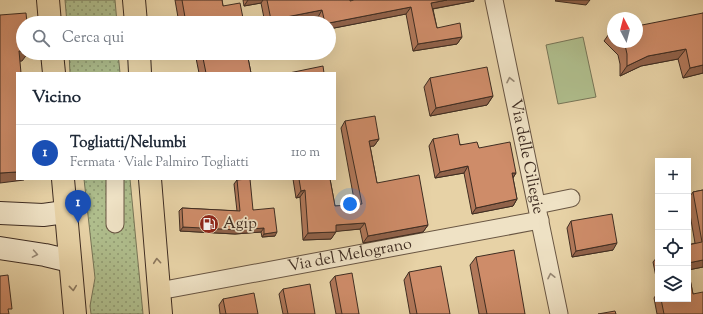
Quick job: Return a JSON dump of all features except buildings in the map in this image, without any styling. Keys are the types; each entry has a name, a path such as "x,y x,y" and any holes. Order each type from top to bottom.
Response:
{"main road":[{"path":"48,0 49,16"},
{"path":"134,0 135,16"},
{"path":"53,60 54,72"},
{"path":"139,60 140,72"},
{"path":"63,180 70,261 72,314"},
{"path":"150,180 161,314"}],"street":[{"name":"Via delle Ciliegie","path":"494,0 559,314"},
{"path":"115,180 115,224"},
{"name":"Via del Melograno","path":"159,291 538,212 571,198"},
{"path":"0,214 43,215 65,212"},
{"path":"0,248 70,261"}],"green space":[{"path":"65,0 115,0 116,16 66,16"},
{"path":"583,37 596,97 558,104 546,45"},
{"path":"69,60 119,60 120,72 70,72"},
{"path":"84,180 130,180 143,314 91,314 90,306 95,278"}],"place":[{"name":"Togliatti/Nelumbi","path":"78,223"},
{"name":"Agip","path":"209,224"}]}
